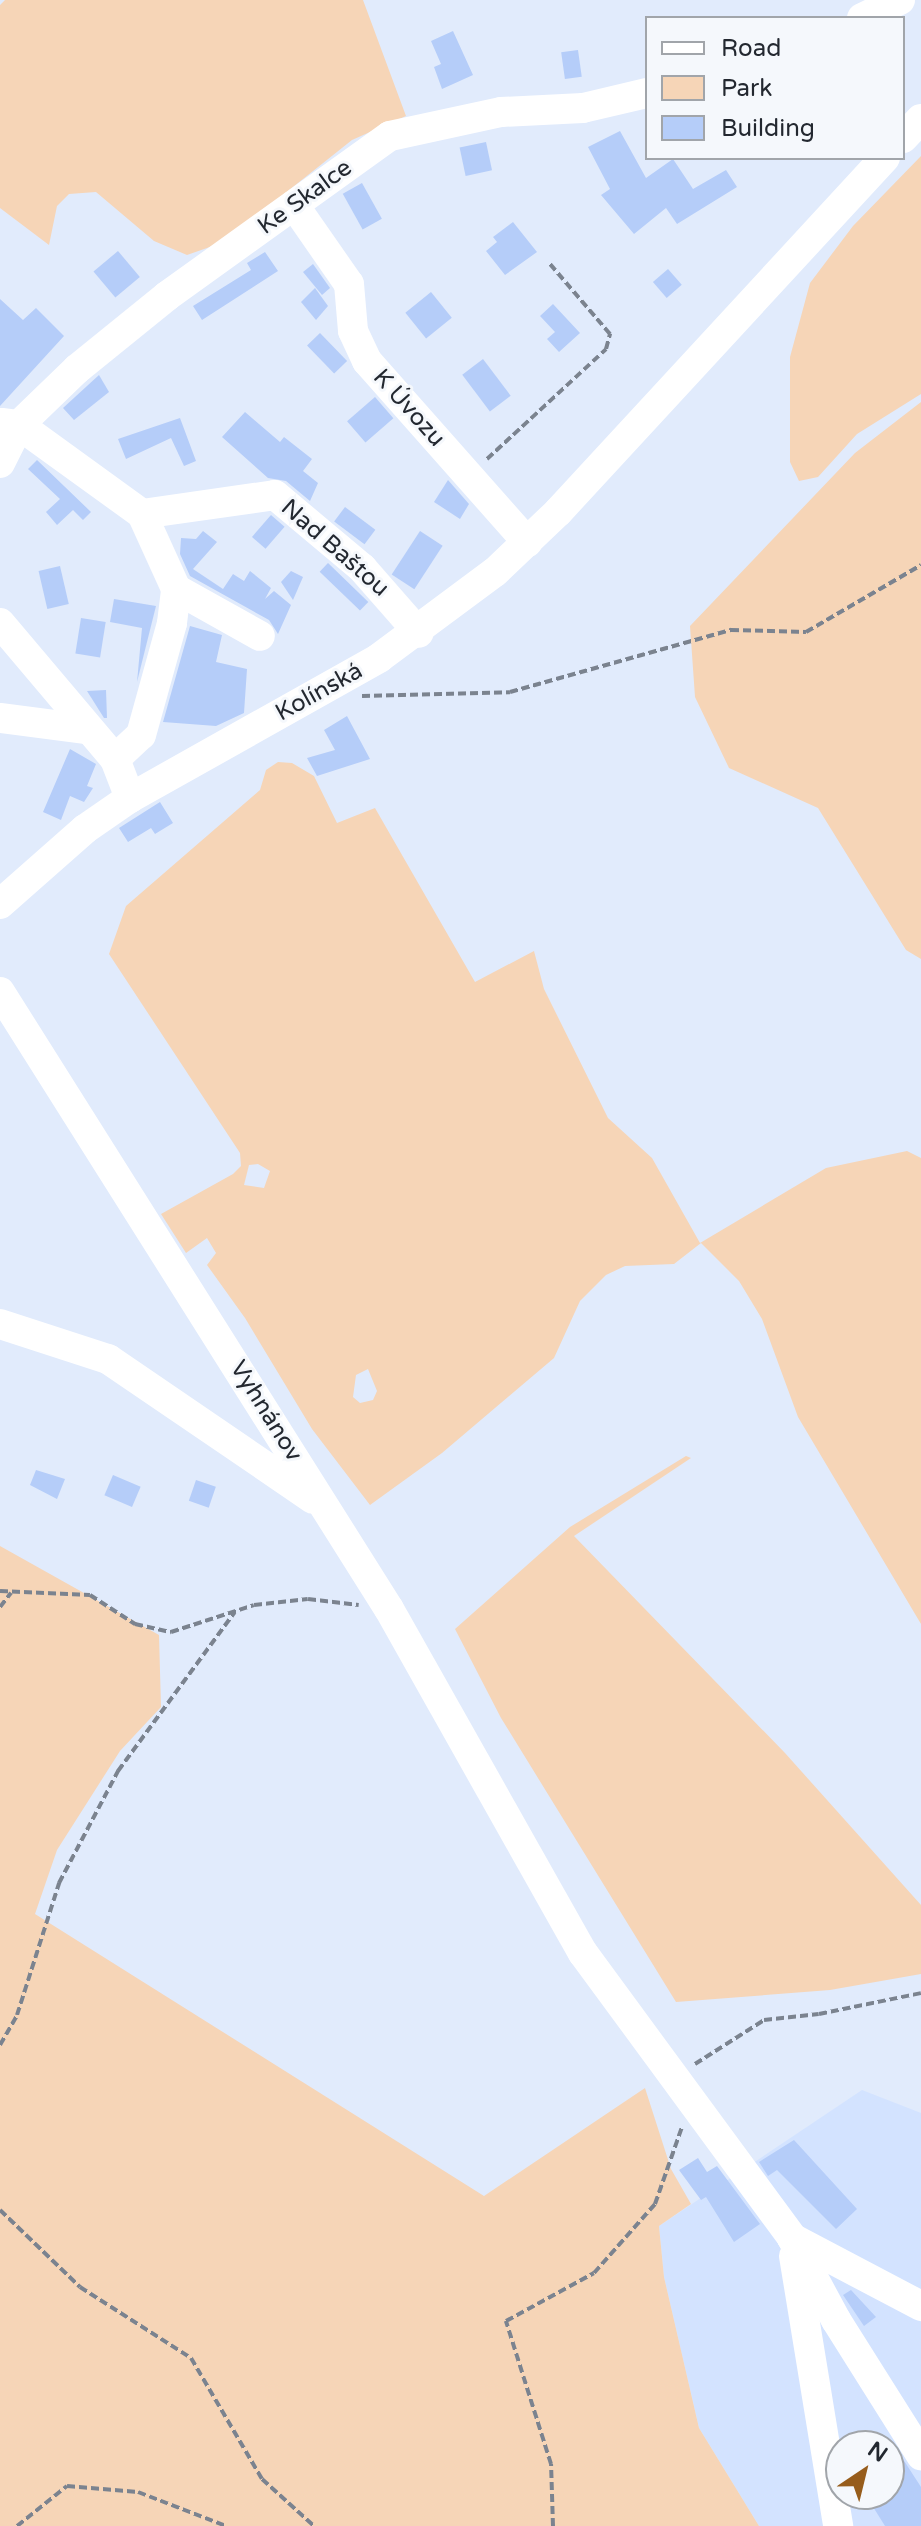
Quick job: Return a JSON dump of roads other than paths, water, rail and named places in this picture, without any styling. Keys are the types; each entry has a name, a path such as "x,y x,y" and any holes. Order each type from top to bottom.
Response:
{"street":[{"path":"866,16 900,0"},
{"name":"Ke Skalce","path":"0,463 9,424 84,363 390,136 501,112 583,108 645,93"},
{"path":"905,136 921,119"},
{"name":"Kolínská","path":"0,904 85,829 130,798 419,633 527,542 883,160"},
{"name":"K Úvozu","path":"294,205 349,284 353,331 367,361 474,477 527,542"},
{"path":"9,424 142,514 176,589 172,623 141,735 115,759"},
{"name":"Nad Baštou","path":"142,514 275,495 362,568 419,633"},
{"path":"176,589 260,636"},
{"path":"0,623 86,729 115,759 130,798"},
{"path":"0,718 86,729"},
{"name":"Vyhnánov","path":"0,992 328,1509"},
{"name":"Vyhnánov","path":"0,1324 108,1359 328,1509"},
{"path":"328,1509 389,1609 583,1953 792,2238 836,2320 921,2455"},
{"path":"792,2238 921,2306"},
{"path":"792,2238 802,2325 838,2526"}]}
